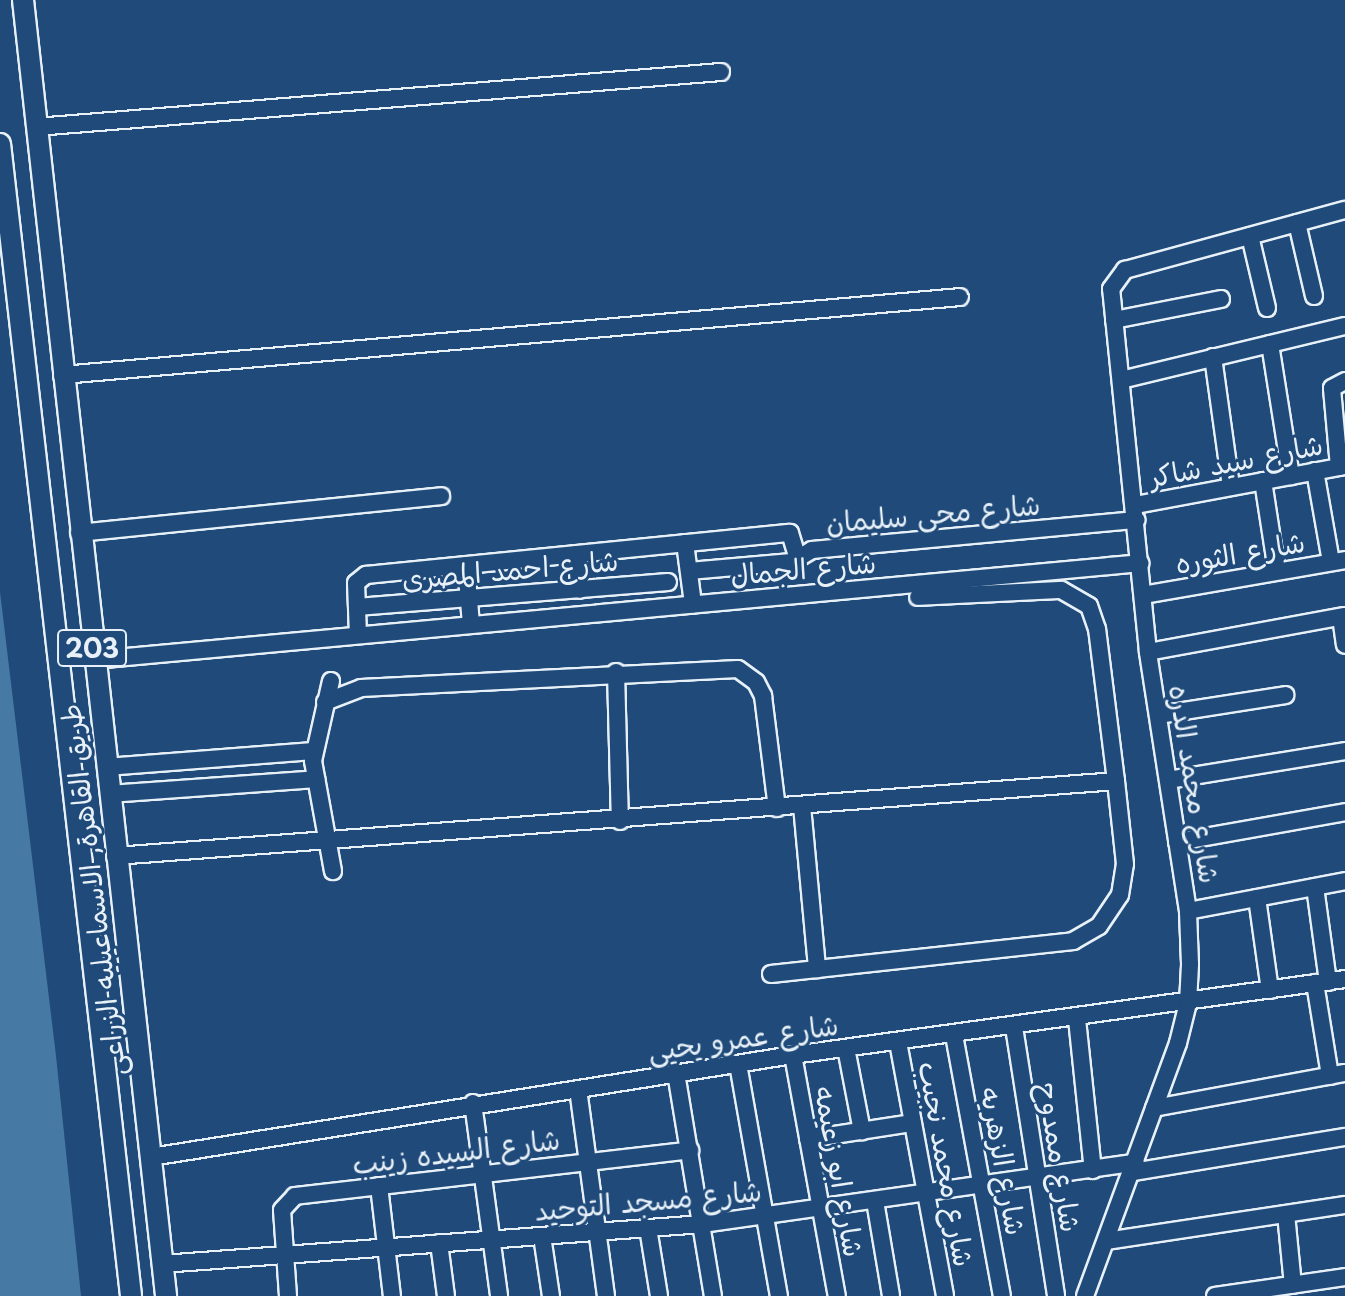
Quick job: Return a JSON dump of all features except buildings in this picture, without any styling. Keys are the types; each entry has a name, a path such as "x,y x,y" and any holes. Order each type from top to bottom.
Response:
{"main road":[{"name":"طريق القاهرة, الاسماعيليه الزراعى","path":"23,0 79,533 166,1296"},
{"name":"طريق القاهرة, الاسماعيليه الزراعى","path":"0,144 131,1296"}],"street":[{"path":"36,127 721,72"},
{"path":"1267,308 1250,236 1345,210"},
{"path":"1297,223 1314,296"},
{"name":"شارع محمد الدره","path":"1085,1296 1135,1167 1188,1003 1188,911 1148,652 1111,289 1125,270 1250,236"},
{"path":"62,375 960,297"},
{"path":"1114,320 1221,299"},
{"path":"1121,380 1345,326"},
{"path":"1270,344 1291,476"},
{"path":"1213,357 1231,487"},
{"path":"1342,466 1332,388 1345,381"},
{"name":"شارع سيد شاكر","path":"1136,512 1231,487 1342,466"},
{"path":"1315,471 1338,561"},
{"path":"1263,481 1277,571"},
{"path":"79,533 441,496"},
{"name":"شارع محى سليمان","path":"689,571 798,559 812,550 1136,512"},
{"path":"358,635 356,583 362,576 790,533 798,559"},
{"path":"685,543 693,604"},
{"path":"576,554 580,590"},
{"name":"شارع الثوره","path":"1143,595 1338,561"},
{"name":"شارع الجمال","path":"94,660 1141,563"},
{"path":"466,565 471,625"},
{"name":"شارع احمد المصرى","path":"357,607 668,582"},
{"path":"771,974 1073,941 1093,931 1115,905 1125,875 1116,781 1096,621 1083,600 1061,590 918,597"},
{"path":"524,594 525,620"},
{"path":"1148,652 1343,617 1345,645"},
{"path":"325,702 361,688 730,667 751,676 763,696 777,808"},
{"path":"616,672 620,821"},
{"path":"331,681 313,751 333,871"},
{"path":"1158,715 1285,695"},
{"path":"106,767 313,751"},
{"path":"1168,780 1345,751"},
{"path":"109,794 316,779"},
{"path":"115,856 620,821 1116,781"},
{"path":"802,806 817,969"},
{"path":"1177,842 1345,812"},
{"path":"1188,911 1345,881"},
{"path":"1154,1108 1338,1074 1329,981 1315,887"},
{"path":"1257,898 1270,990"},
{"name":"شارع عمرو يحيى","path":"151,1157 473,1103 793,1055 1077,1019 1329,981"},
{"path":"1077,1019 1093,1170"},
{"name":"شارع ممدوح","path":"1014,1027 1056,1296"},
{"name":"شارع الزهريه","path":"954,1035 1002,1296"},
{"name":"شارع محمد نجيب","path":"898,1042 945,1296"},
{"path":"846,1048 862,1131"},
{"name":"شارع ابو زعيمه","path":"793,1055 837,1296"},
{"path":"738,1064 779,1296"},
{"path":"676,1073 713,1296"},
{"path":"578,1089 606,1296"},
{"path":"473,1103 499,1296"},
{"path":"808,1139 913,1123"},
{"name":"شارع مسجد التوحيد","path":"162,1264 703,1224 1345,1137"},
{"name":"شارع السيده زينب","path":"283,1255 285,1201 379,1186 690,1150"},
{"path":"379,1186 392,1296"},
{"path":"875,1201 891,1296"},
{"path":"1106,1241 1345,1205"},
{"path":"1286,1214 1293,1285"},
{"path":"648,1228 659,1296"},
{"path":"542,1236 551,1296"},
{"path":"439,1243 446,1296"},
{"path":"283,1255 288,1296"},
{"path":"1215,1296 1249,1294 1345,1277"}],"water":[{"path":"0,592 56,1056 81,1296 0,1296"}]}
